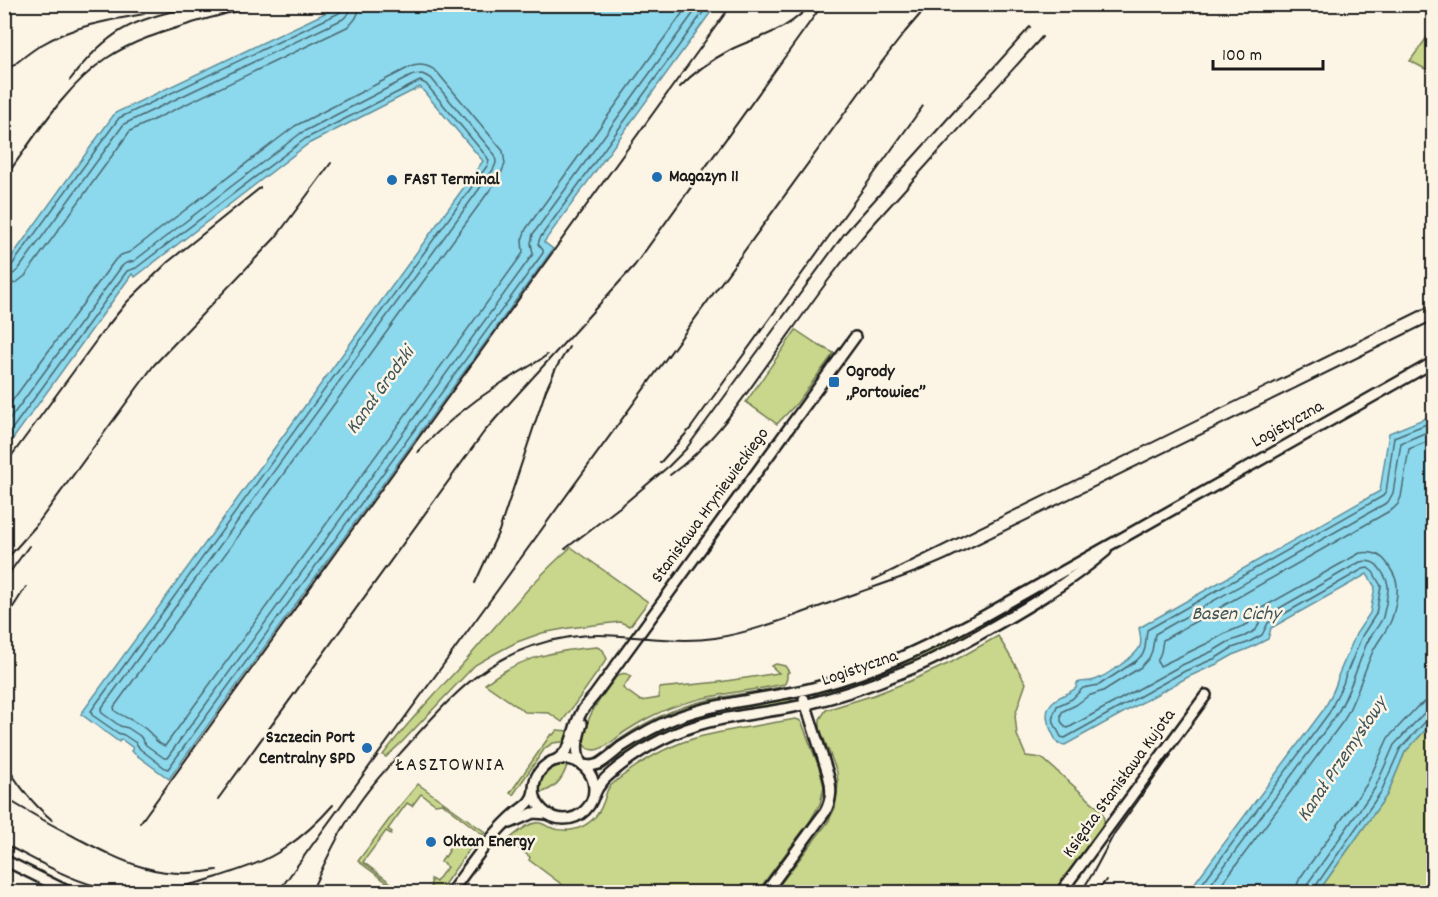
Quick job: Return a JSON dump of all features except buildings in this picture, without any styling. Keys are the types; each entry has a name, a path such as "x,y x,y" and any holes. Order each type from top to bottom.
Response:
{"street":[{"name":"Stanisława Hryniewieckiego","path":"556,760 568,750 580,715 855,337"},
{"name":"Logistyczna","path":"582,765 591,766 601,763 645,732 687,714 712,707 801,691 861,674 927,646 1434,362"},
{"name":"Logistyczna","path":"594,796 597,787 604,779 640,752 687,728 712,721 806,705 857,690 901,673 961,645 1045,597 1127,535"},
{"path":"766,892 825,812 830,799 831,783 801,691"},
{"name":"Księdza Stanisława Kujota","path":"1060,892 1206,695"},
{"name":"Stanisława Hryniewieckiego","path":"582,765 578,757 578,742 594,696"},
{"path":"451,892 486,844 500,829 529,803 536,779 546,765 556,760 571,760 588,771 593,781 594,796 587,809 575,817 561,819 540,813 532,814 500,829"},
{"path":"534,791 539,805 550,815"},
{"path":"4,860 69,892"}],"green space":[{"path":"1433,29 1433,73 1410,61"},
{"path":"796,330 834,353 797,403 777,424 746,402"},
{"path":"571,547 648,602 630,626 620,622 569,628 542,633 517,642 475,665 403,741 386,757 383,755 518,601"},
{"path":"997,614 1000,618 908,664 850,687 828,694 814,695 921,654"},
{"path":"998,636 1026,683 1015,715 1017,735 1026,756 1042,758 1102,811 1105,824 1055,892 774,892 828,822 835,808 837,772 820,729 820,719 826,710 910,681 952,662"},
{"path":"597,647 603,650 607,659 562,722 549,713 525,712 485,684 510,668 538,657 567,650"},
{"path":"776,664 785,666 789,672 785,684 682,704 644,720 603,748 592,750 583,744 586,725 594,708 619,675 631,676 623,688 641,701 659,698 659,688 779,673 771,666"},
{"path":"785,686 777,691 698,705 646,727 610,750 608,748 632,731 684,707 712,699"},
{"path":"783,699 793,700 786,704 725,714 681,725 654,738 619,761 616,757 654,732 675,723 717,711"},
{"path":"795,719 802,723 824,787 820,804 810,821 757,892 572,892 529,860 530,857 508,840 525,827 536,823 561,830 572,830 583,826 599,812 610,786 630,770 674,745 710,734"},
{"path":"1433,722 1433,892 1318,892 1387,795 1405,752"},
{"path":"557,730 569,731 571,734 569,741 553,743 545,748 513,795 510,793 551,734 553,735"},
{"path":"567,765 563,775 557,783 540,793 546,774"},
{"path":"418,784 485,832 482,834 442,803 435,804 421,794 412,806 407,803 388,829 392,832 391,834 386,831 363,862 403,892 400,892 358,861"},
{"path":"469,836 478,840 439,892 431,892 431,879 436,882 447,867 441,862 448,850 455,841"}],"water":[{"name":"Kanał Grodzki","path":"342,5 716,5 544,242 553,249 169,779 131,751 133,748 121,739 119,742 81,714 483,161 420,87 308,144 135,277 132,274 5,450 5,266 115,113"},
{"path":"1433,415 1433,722 1405,752 1387,795 1318,892 1188,892 1324,709 1335,688 1356,634 1370,613 1375,587 1367,574 1271,628 1268,639 1188,677 1065,745 1058,744 1050,728 1047,716 1050,705 1076,688 1077,683 1100,678 1133,655 1141,644 1139,628 1380,491 1389,433"}],"railway":[{"path":"185,8 212,4"},
{"path":"4,179 64,98 77,83 107,58 139,41 173,29 238,11 281,4"},
{"path":"140,823 732,4"},
{"path":"680,87 718,57 785,26 812,4"},
{"path":"218,799 484,432 635,265 823,4"},
{"path":"278,892 881,63 929,4"},
{"path":"70,80 96,50 122,30 137,22 192,7"},
{"path":"4,73 53,38 104,21 144,14"},
{"path":"565,549 625,503 686,449 844,234 1030,27"},
{"path":"670,475 709,440 742,400 828,281 870,228 1042,37"},
{"path":"660,463 690,429 923,106"},
{"path":"4,562 35,527 154,365 276,237 331,163"},
{"path":"4,466 127,302 168,262 260,188"},
{"path":"873,580 1434,304"},
{"path":"311,892 341,831 374,783 448,702 482,672 501,660 544,642 570,637 606,635 696,640 745,632 904,576 947,559 1434,320"},
{"path":"475,583 499,531 546,390 569,347"},
{"path":"418,452 467,407 547,355"},
{"path":"7,576 29,546"},
{"path":"4,622 26,587"},
{"path":"1081,892 1114,834 1171,755"},
{"path":"4,760 25,792 52,820"},
{"path":"4,797 68,833 128,862 178,873 217,870"},
{"path":"4,844 61,873 96,886 128,891 158,890 218,877 253,865 285,848 333,805"},
{"path":"1097,892 1106,880"}],"place":[{"name":"Magazyn 11","path":"657,177"},
{"name":"FAST Terminal","path":"392,180"},
{"name":"Ogrody „Portowiec”","path":"834,382"},
{"name":"Szczecin Port Centralny SPD","path":"367,748"},
{"name":"Oktan Energy","path":"431,842"}],"district":[{"name":"ŁASZTOWNIA","path":"451,766"}],"water label":[{"name":"Basen Cichy","path":"1236,615"},
{"name":"Kanał Przemysłowy","path":"1343,760"}]}
